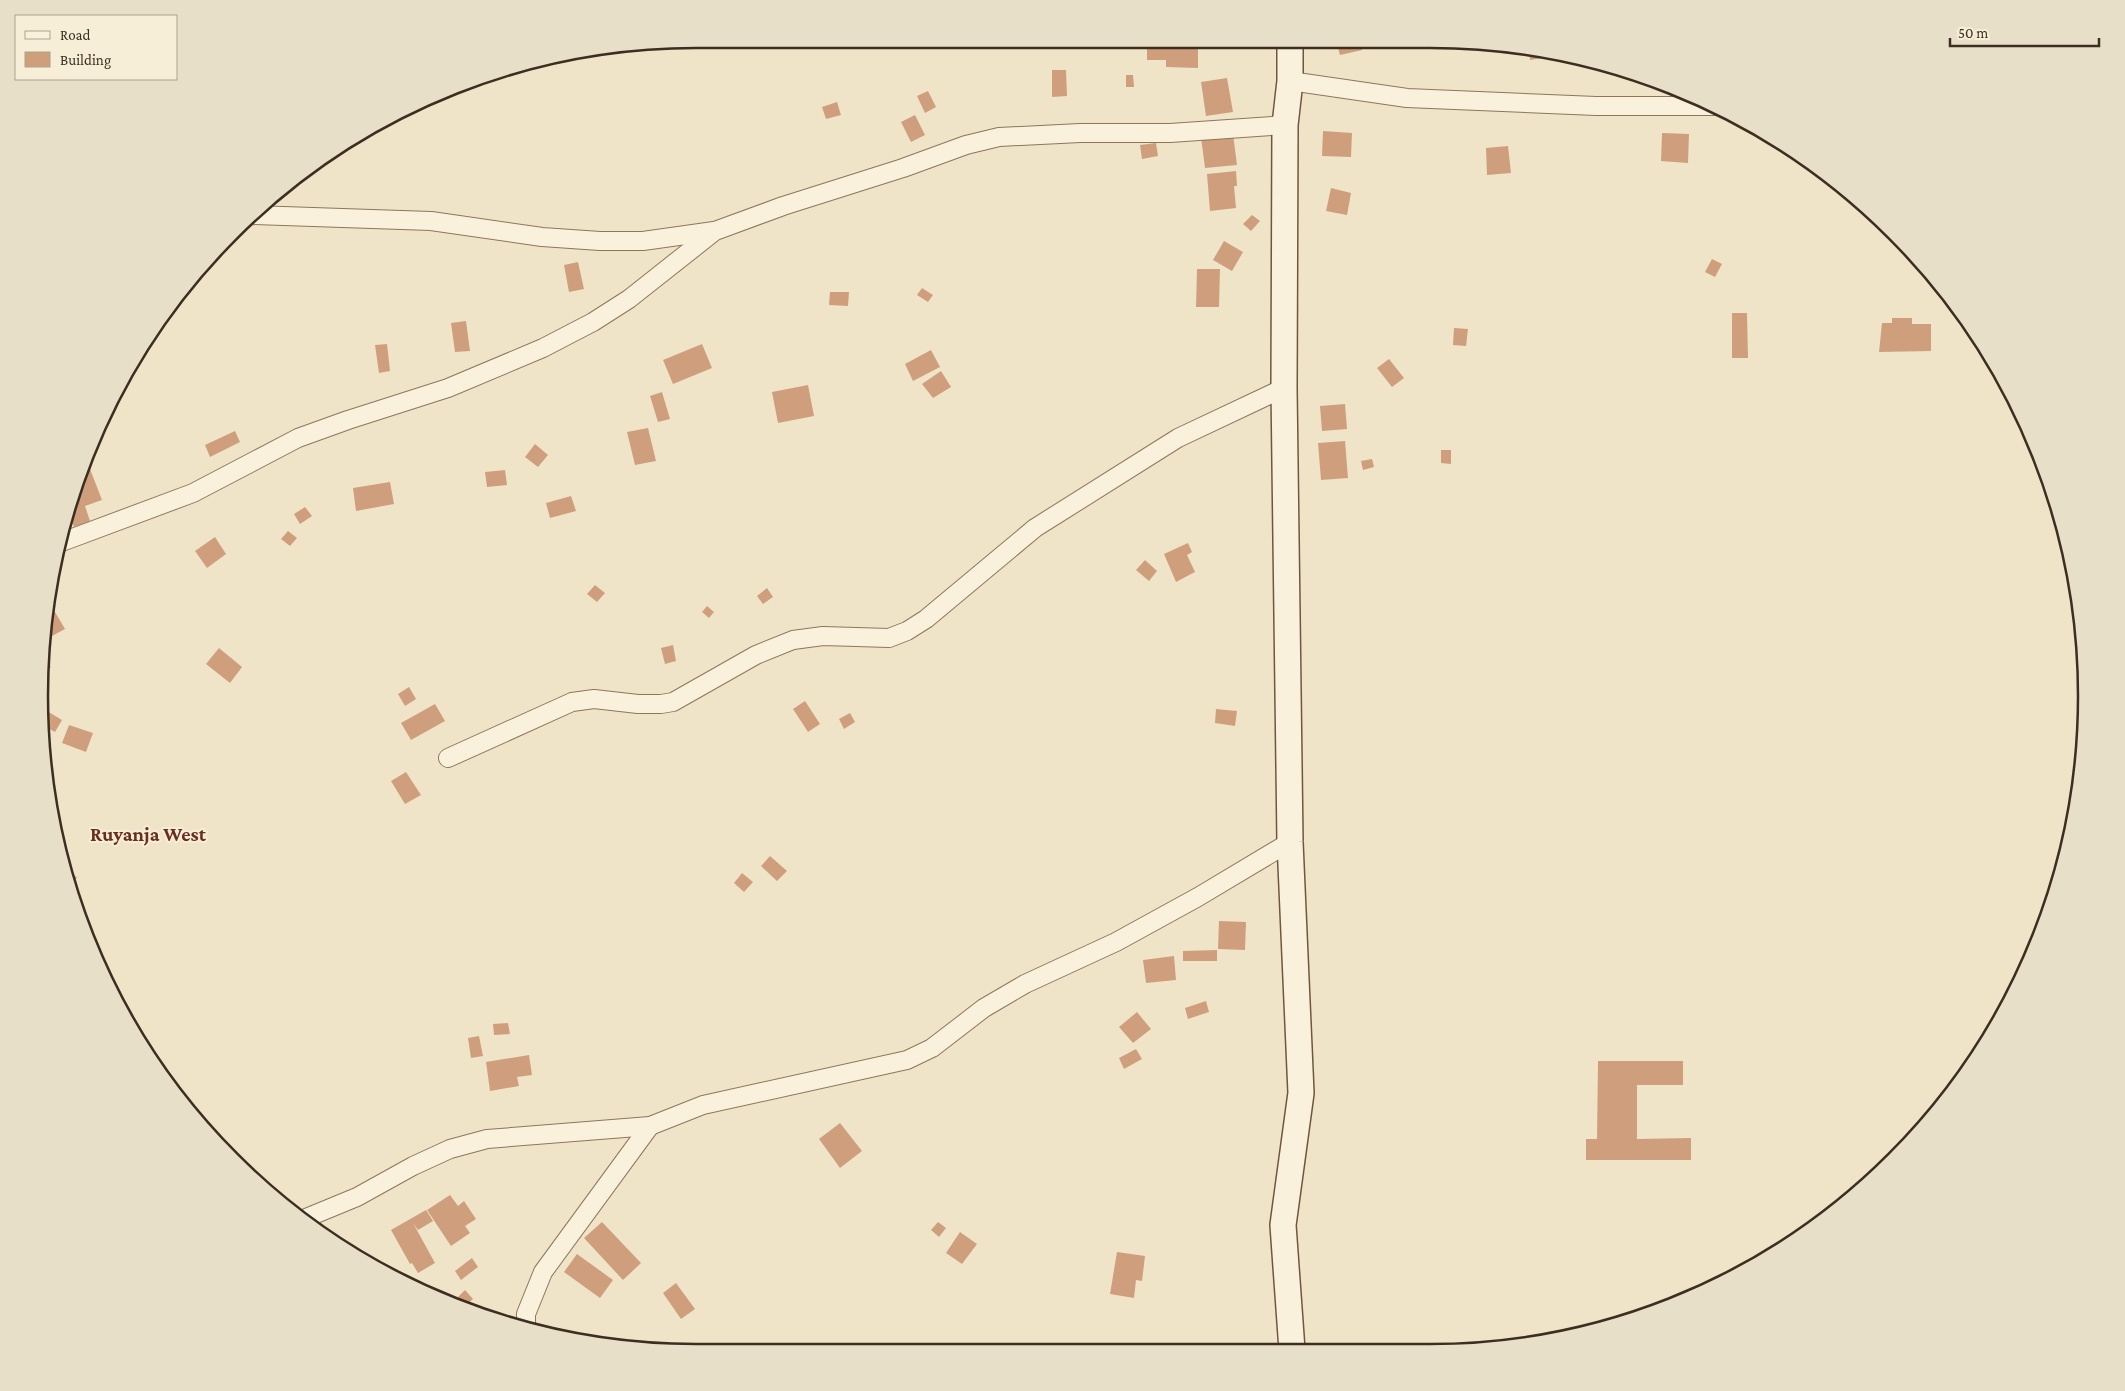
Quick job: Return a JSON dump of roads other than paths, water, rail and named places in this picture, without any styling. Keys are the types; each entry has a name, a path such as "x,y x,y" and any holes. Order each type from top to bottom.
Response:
{"main road":[{"path":"1290,48 1290,81 1285,125 1284,388 1290,842 1302,1093 1283,1225 1292,1344"}],"street":[{"path":"1290,81 1407,98 1596,106 1698,106"},
{"path":"260,215 431,221 542,237 600,241 642,241 715,231 783,206 903,168 966,145 999,137 1080,133 1170,133 1285,125"},
{"path":"67,540 193,493 298,438 448,388 543,348 593,322 630,299 715,231"},
{"path":"448,758 572,702 594,699 638,704 673,702 756,655 793,640 823,636 889,638 926,620 1035,528 1178,438 1284,388"},
{"path":"310,1216 357,1197 413,1166 450,1149 487,1139 650,1126 703,1105 907,1060 932,1048 984,1008 1025,984 1116,942 1198,897 1290,842"},
{"path":"526,1320 526,1314 543,1272 650,1126"}],"district":[{"name":"Ruyanja West","path":"148,834"}]}
